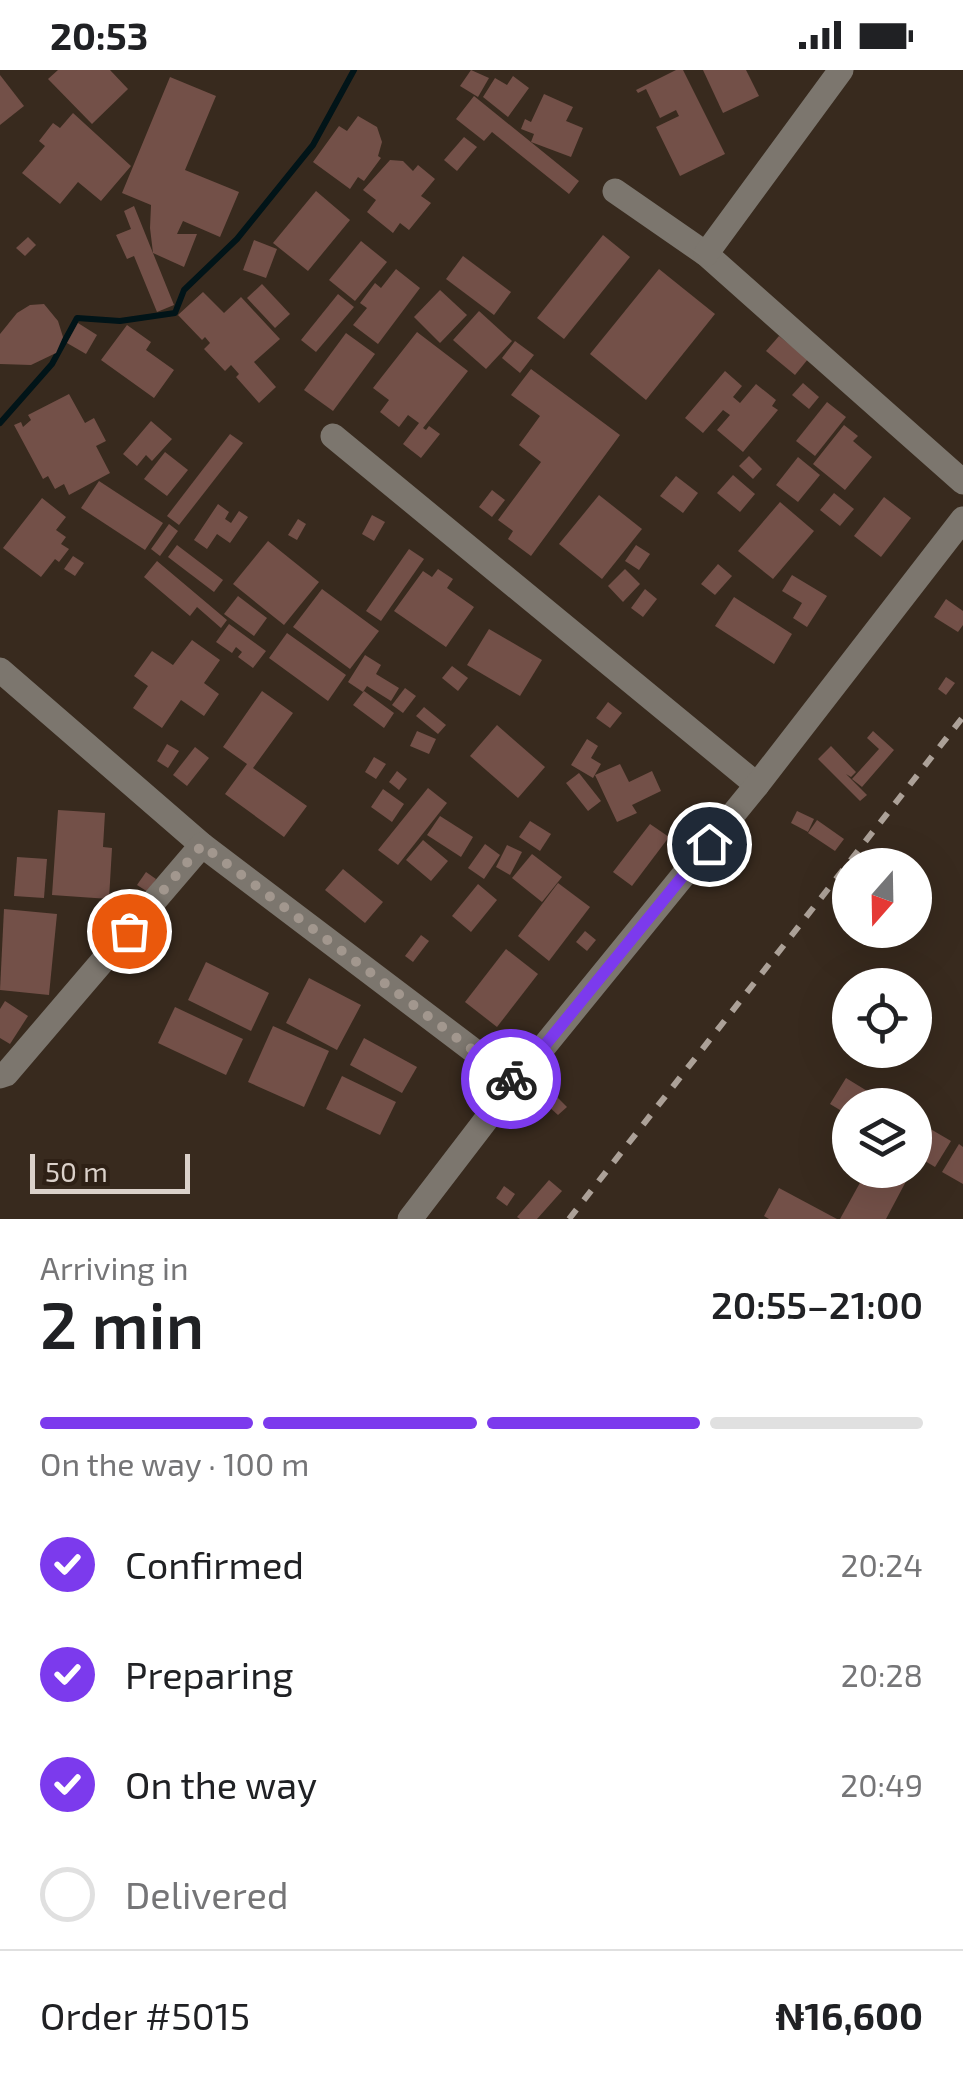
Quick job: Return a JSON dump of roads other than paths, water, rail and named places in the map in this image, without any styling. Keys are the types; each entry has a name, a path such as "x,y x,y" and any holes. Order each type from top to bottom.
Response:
{"street":[{"path":"706,254 841,70"},
{"path":"615,191 706,254 963,482"},
{"path":"333,436 758,785"},
{"path":"410,1219 515,1082 758,785 963,519"},
{"path":"0,670 202,845 515,1082"},
{"path":"0,1076 6,1074 202,845"}],"waterway":[{"path":"0,423 52,364 77,318 120,321 175,313 184,290 237,239 313,145 354,70"}],"railway":[{"path":"569,1219 963,717"}]}
